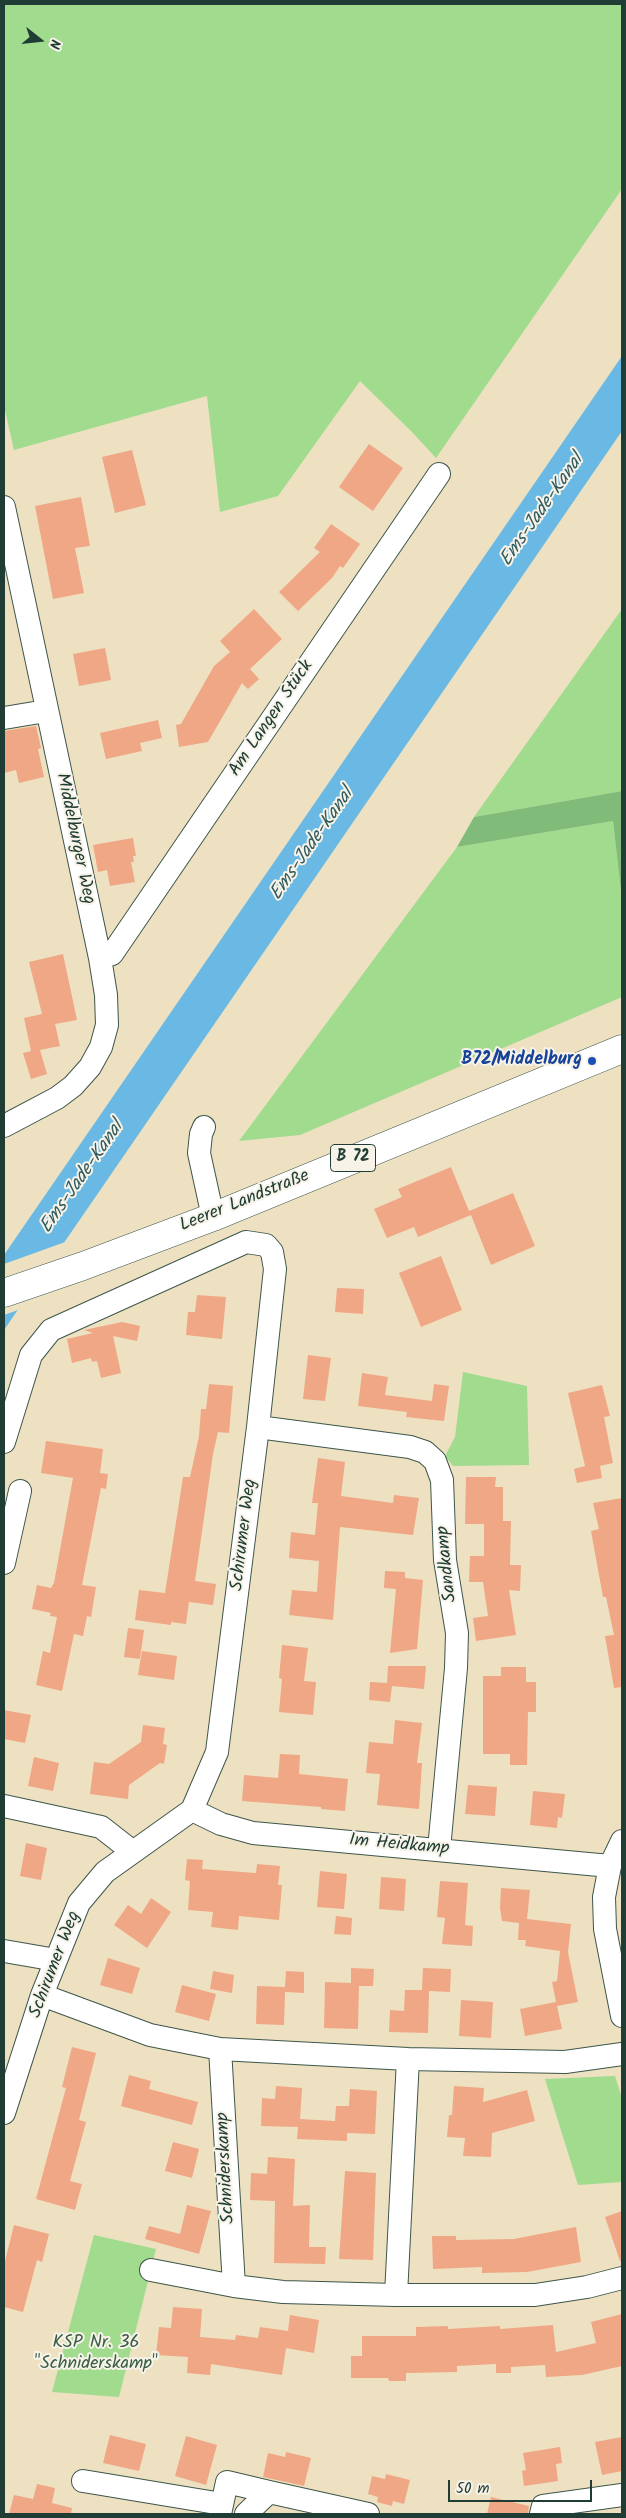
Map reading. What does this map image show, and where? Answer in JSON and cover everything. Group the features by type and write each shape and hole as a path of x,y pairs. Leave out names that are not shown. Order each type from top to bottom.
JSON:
{"main road":[{"name":"Leerer Landstraße","path":"4,1293 83,1266 213,1217 622,1049"}],"street":[{"name":"Am Langen Stück","path":"100,958 112,954 439,474"},
{"name":"Middelburger Weg","path":"4,506 100,958 106,995 107,1025 101,1047 90,1067 73,1086 57,1098 4,1126"},
{"path":"4,718 46,710"},
{"path":"204,1127 201,1134 199,1153 213,1217"},
{"name":"Schirumer Weg","path":"4,1442 31,1354 51,1330 246,1242 266,1245 275,1260 258,1427 217,1752 192,1810 105,1872 79,1903 42,1995 4,2113"},
{"name":"Sandkamp","path":"258,1427 410,1447 425,1452 435,1461 442,1480 444,1560 457,1633 456,1668 439,1849"},
{"path":"4,1563 20,1492"},
{"path":"4,1806 102,1827 132,1852"},
{"name":"Im Heidkamp","path":"192,1810 221,1824 253,1834 439,1849 610,1866"},
{"path":"622,1841 610,1866 604,1897 605,1930 622,2016"},
{"path":"4,1951 56,1960"},
{"path":"42,1995 150,2035 220,2049 408,2059 565,2062 622,2054"},
{"name":"Schniderskamp","path":"220,2049 234,2286"},
{"path":"396,2295 408,2059"},
{"path":"151,2270 234,2286 283,2292 396,2295 535,2295 587,2287 622,2278"},
{"path":"83,2481 221,2509 227,2482 368,2514"},
{"path":"246,2514 269,2492"},
{"path":"541,2514 543,2506 622,2495"}],"green space":[{"path":"4,4 622,4 622,189 436,458 360,381 278,496 220,512 207,396 14,450 4,406"},
{"path":"622,609 622,791 474,817"},
{"path":"622,791 622,901 613,821 457,847 474,817"},
{"path":"613,821 622,901 622,997 300,1135 239,1141 457,847"},
{"path":"463,1372 527,1386 529,1465 453,1466 445,1456 455,1437"},
{"path":"615,2076 622,2098 622,2182 578,2185 545,2079"},
{"name":"KSP Nr. 36 \"Schniderskamp\"","path":"94,2235 156,2249 119,2397 52,2392"}],"water":[{"name":"Ems-Jade-Kanal","path":"622,356 622,431 4,1330 4,1255"}],"pier":[{"path":"68,1241 21,1309 4,1315 4,1264"}],"building":[{"path":"369,444 403,468 373,511 339,487"},
{"path":"132,450 146,505 115,513 102,457"},
{"path":"81,497 90,546 75,548 84,593 53,599 35,506"},
{"path":"331,524 360,544 343,568 340,566 332,578 298,611 279,592 320,552 314,548"},
{"path":"254,609 282,639 250,669 259,679 248,689 242,683 208,742 179,747 176,725 181,724 214,666 230,652 220,641"},
{"path":"105,648 111,680 79,686 73,654"},
{"path":"158,720 162,738 140,743 142,751 106,759 100,733"},
{"path":"36,726 41,748 38,749 44,777 19,783 16,770 4,773 4,731"},
{"path":"133,838 136,856 133,856 134,862 131,862 135,882 110,886 107,870 98,872 93,845"},
{"path":"63,954 77,1020 55,1024 60,1046 40,1050 47,1074 31,1079 23,1053 31,1051 24,1018 42,1014 29,962"},
{"path":"451,1167 469,1211 513,1193 535,1246 491,1265 471,1215 418,1237 414,1227 387,1238 374,1209 402,1197 398,1189"},
{"path":"441,1256 462,1310 421,1327 399,1273"},
{"path":"337,1288 364,1289 363,1314 335,1312"},
{"path":"197,1295 226,1297 222,1339 186,1335 188,1312 195,1312"},
{"path":"122,1322 140,1326 137,1341 113,1336 121,1373 101,1378 97,1361 92,1362 91,1358 72,1363 67,1339 93,1333 84,1330"},
{"path":"308,1355 331,1358 325,1401 303,1399"},
{"path":"362,1373 388,1377 385,1395 432,1401 434,1384 449,1386 444,1421 406,1417 407,1412 358,1406"},
{"path":"209,1384 233,1386 229,1433 218,1432 213,1454 195,1581 216,1584 213,1605 189,1602 186,1624 171,1622 171,1625 135,1620 139,1590 165,1593 183,1477 190,1477 199,1436 201,1409 206,1409"},
{"path":"602,1385 610,1416 604,1417 613,1463 600,1466 602,1478 577,1483 574,1469 585,1466 568,1393"},
{"path":"46,1441 103,1449 100,1473 108,1474 106,1489 101,1488 82,1585 96,1587 91,1617 87,1616 83,1636 74,1634 62,1691 36,1685 43,1651 50,1653 57,1617 50,1616 51,1613 32,1609 37,1585 51,1588 54,1583 73,1478 41,1473"},
{"path":"318,1458 345,1462 341,1496 393,1503 394,1495 419,1498 413,1535 340,1527 333,1620 289,1615 292,1590 317,1592 319,1561 289,1558 291,1532 315,1535 318,1503 312,1503"},
{"path":"466,1477 496,1477 495,1487 503,1487 503,1521 511,1521 510,1565 521,1565 520,1591 509,1590 516,1635 476,1641 473,1618 488,1616 483,1582 469,1582 470,1556 484,1556 484,1524 465,1524"},
{"path":"622,1498 622,1687 614,1688 605,1636 614,1635 606,1597 603,1597 591,1531 599,1529 593,1503"},
{"path":"385,1571 405,1572 405,1578 423,1580 417,1649 390,1653 396,1589 384,1588"},
{"path":"128,1628 144,1630 140,1659 124,1657"},
{"path":"282,1645 308,1648 304,1681 316,1682 313,1715 279,1712 282,1679 279,1678"},
{"path":"142,1651 177,1656 174,1680 138,1675"},
{"path":"388,1666 426,1666 424,1689 392,1686 390,1702 369,1700 370,1682 387,1683"},
{"path":"501,1667 526,1667 526,1682 536,1682 536,1712 528,1712 527,1765 510,1765 510,1754 483,1754 483,1676 501,1676"},
{"path":"4,1710 31,1715 25,1743 4,1739"},
{"path":"395,1720 422,1723 417,1763 422,1763 419,1809 377,1805 380,1774 366,1773 369,1742 393,1744"},
{"path":"143,1725 165,1728 163,1744 167,1745 164,1764 160,1763 129,1785 128,1799 90,1794 94,1762 109,1764 141,1742"},
{"path":"280,1754 300,1755 299,1774 348,1779 345,1811 321,1809 321,1807 242,1801 244,1775 278,1778"},
{"path":"34,1757 59,1763 53,1791 28,1786"},
{"path":"468,1785 497,1787 495,1816 465,1814"},
{"path":"533,1791 565,1794 562,1818 558,1817 557,1828 530,1825"},
{"path":"26,1843 47,1848 41,1880 20,1876"},
{"path":"187,1859 203,1860 202,1869 256,1873 257,1864 280,1866 278,1885 282,1885 279,1920 239,1916 238,1930 211,1927 213,1912 188,1910 190,1881 185,1880"},
{"path":"320,1871 347,1874 344,1909 317,1907"},
{"path":"381,1877 406,1879 404,1911 379,1909"},
{"path":"440,1881 468,1883 465,1925 473,1926 472,1946 442,1944 445,1918 437,1917"},
{"path":"501,1888 530,1890 527,1919 571,1924 568,1952 578,2002 557,2006 562,2029 525,2036 520,2009 556,2002 552,1982 557,1981 560,1951 525,1946 526,1940 518,1940 519,1923 502,1921 500,1908"},
{"path":"151,1898 171,1912 147,1948 114,1925 128,1905 141,1914"},
{"path":"336,1916 352,1918 351,1935 334,1934"},
{"path":"108,1958 140,1968 132,1994 100,1985"},
{"path":"351,1968 374,1969 373,1986 359,1986 358,2029 324,2028 325,1982 351,1983"},
{"path":"423,1968 451,1969 450,1992 429,1991 428,2033 389,2032 390,2010 404,2011 405,1990 422,1990"},
{"path":"213,1971 234,1975 232,1993 210,1989"},
{"path":"286,1971 304,1972 304,1993 285,1992 284,2025 256,2024 257,1986 285,1987"},
{"path":"182,1985 216,1994 209,2021 175,2012"},
{"path":"461,2000 493,2002 491,2038 459,2036"},
{"path":"72,2047 96,2053 79,2120 86,2122 70,2181 82,2184 75,2210 36,2199 66,2088 62,2087"},
{"path":"129,2075 151,2081 149,2089 198,2102 192,2125 121,2106"},
{"path":"276,2086 302,2088 300,2119 335,2121 336,2106 349,2106 350,2089 377,2091 375,2134 347,2133 347,2141 297,2139 298,2127 261,2126 262,2098 275,2099"},
{"path":"454,2086 484,2088 483,2102 527,2090 535,2121 492,2133 491,2157 463,2156 465,2138 447,2137 449,2115 452,2115"},
{"path":"173,2142 199,2149 192,2178 165,2171"},
{"path":"268,2157 295,2159 293,2206 310,2205 309,2247 326,2247 325,2264 274,2263 275,2201 250,2200 251,2173 267,2174"},
{"path":"345,2171 376,2173 373,2260 339,2259"},
{"path":"187,2205 211,2211 199,2254 145,2239 149,2226 180,2234"},
{"path":"622,2211 622,2261 620,2261 605,2217"},
{"path":"14,2225 49,2234 42,2262 37,2260 23,2312 4,2307 4,2265"},
{"path":"576,2227 581,2262 527,2272 482,2273 482,2267 433,2269 432,2236 456,2236 456,2240 514,2239"},
{"path":"173,2307 202,2309 200,2337 235,2340 236,2335 258,2338 260,2327 288,2331 290,2315 319,2320 314,2353 286,2348 282,2375 211,2364 210,2375 187,2373 188,2357 156,2355 159,2327 171,2328"},
{"path":"622,2314 622,2366 582,2375 546,2377 545,2365 511,2367 511,2373 496,2373 496,2364 457,2366 457,2372 406,2373 406,2381 389,2381 388,2378 351,2378 351,2356 362,2356 362,2336 416,2336 416,2327 448,2326 448,2329 500,2326 500,2329 553,2325 556,2352 596,2343 591,2322"},
{"path":"110,2435 146,2444 139,2471 103,2463"},
{"path":"186,2436 217,2445 206,2485 175,2476"},
{"path":"622,2437 622,2471 602,2475 595,2442"},
{"path":"560,2447 562,2463 556,2464 558,2481 524,2486 522,2471 526,2470 523,2453"},
{"path":"286,2452 311,2458 304,2486 263,2477 268,2453 285,2457"},
{"path":"386,2474 410,2480 404,2504 393,2501 392,2506 377,2502 378,2497 368,2494 372,2476 385,2479"},
{"path":"37,2484 55,2488 52,2503 72,2508 71,2514 9,2514 14,2495 33,2499"},
{"path":"491,2497 529,2506 528,2514 487,2514"}],"place":[{"name":"B72/Middelburg","path":"592,1061"}]}
